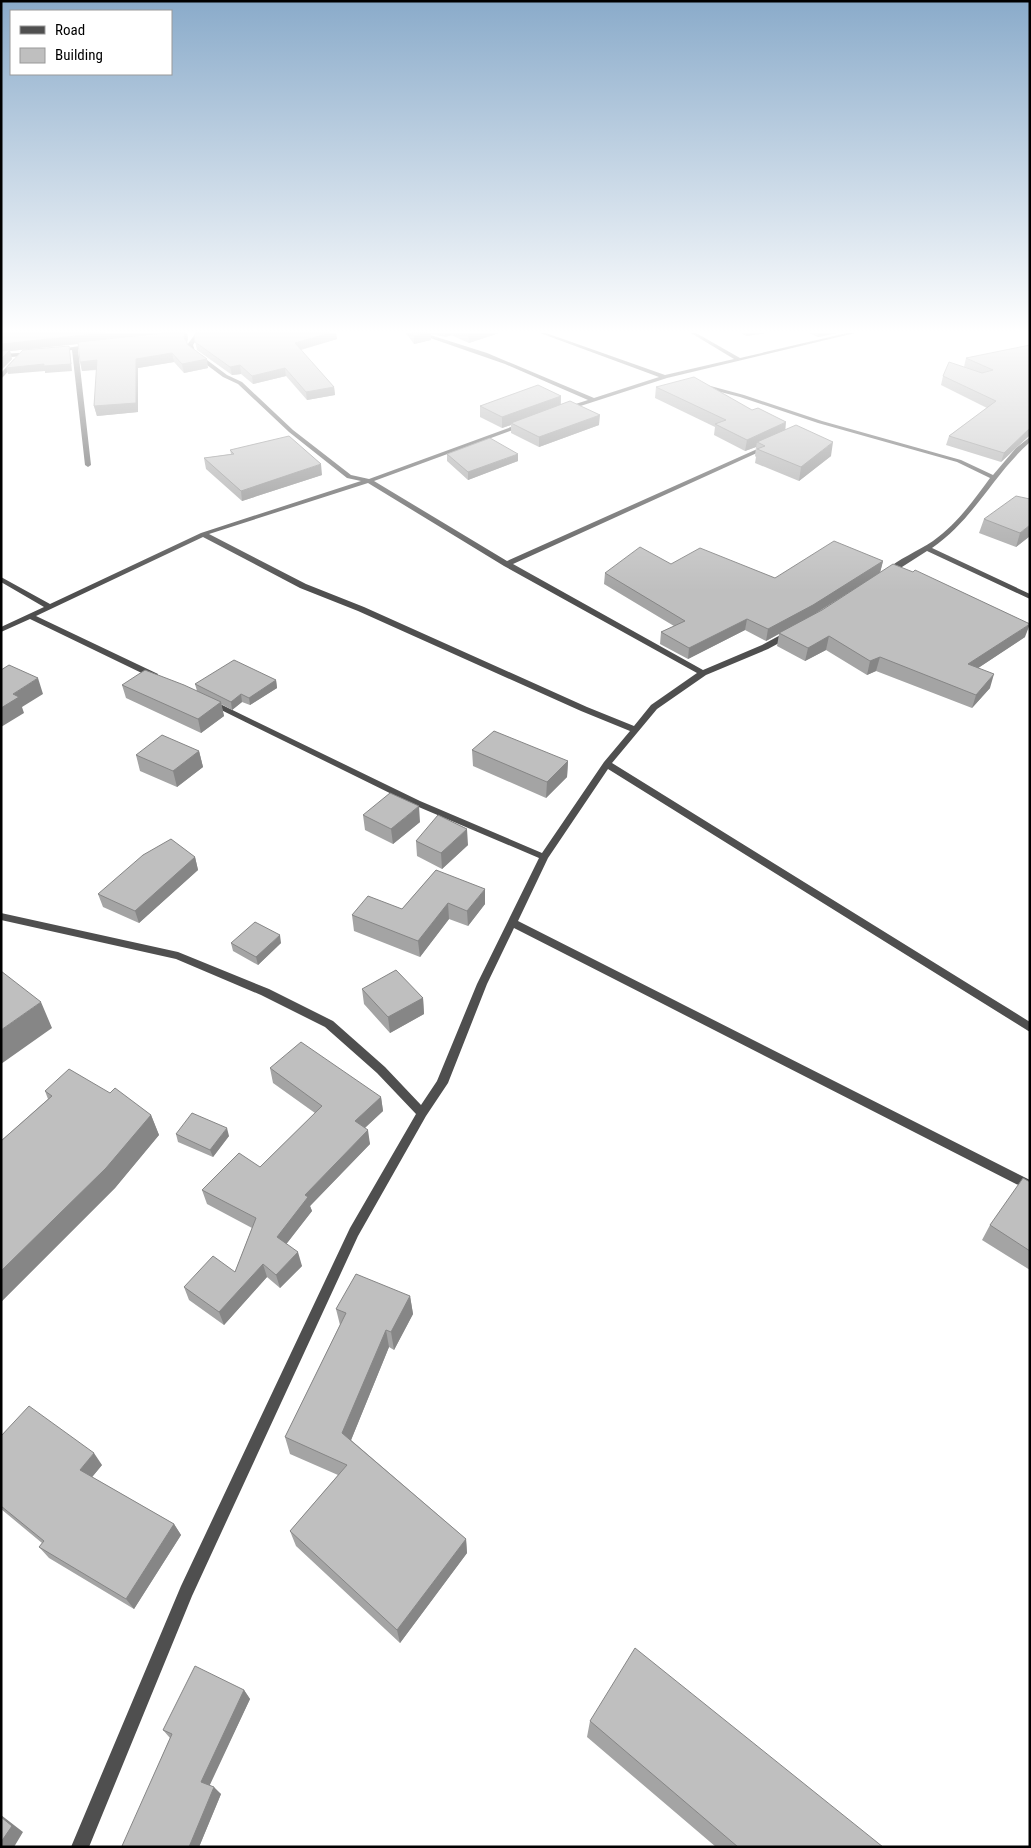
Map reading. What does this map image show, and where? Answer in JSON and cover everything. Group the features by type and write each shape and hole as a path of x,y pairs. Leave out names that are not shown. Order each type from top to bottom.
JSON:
{"street":[{"path":"83,419 88,465"},
{"path":"279,419 349,477 369,481 507,564 703,673"},
{"path":"812,419 958,461 993,477"},
{"path":"811,426 820,422"},
{"path":"1,630 203,534 369,481 527,423"},
{"path":"878,579 952,529 978,499 993,477 1030,439"},
{"path":"507,564 776,443"},
{"path":"203,534 303,586 361,609 635,730"},
{"path":"926,548 1030,597"},
{"path":"1,579 49,606"},
{"path":"30,616 165,682"},
{"path":"80,1847 186,1591 354,1232 422,1112 442,1083 482,984 544,856 607,764 654,707 703,673 765,647 799,629"},
{"path":"199,698 481,833 544,856"},
{"path":"607,764 1030,1028"},
{"path":"1,916 178,956 265,992 329,1024 381,1070 422,1112"},
{"path":"512,923 1030,1186"}],"building":[{"path":"521,419 588,419 539,437 511,423"},
{"path":"724,419 780,419 786,422 747,440 715,424 726,420"},
{"path":"972,419 1030,419 1030,428 1004,453 949,436"},
{"path":"796,425 833,442 801,467 757,449 765,446 757,442"},
{"path":"289,436 321,464 241,491 204,458 234,454 230,450"},
{"path":"490,438 518,454 468,472 447,454"},
{"path":"1016,496 1030,499 1030,525 1020,533 984,519"},
{"path":"834,541 883,561 813,605 768,629 747,619 689,648 661,632 685,621 605,573 640,547 671,564 700,548 775,578"},
{"path":"893,564 913,572 915,570 1030,624 968,664 994,674 976,695 880,657 870,661 829,636 808,648 779,633 822,610"},
{"path":"234,660 276,680 249,698 241,694 231,702 195,684"},
{"path":"9,665 38,678 13,694 19,697 1,708 1,670"},
{"path":"145,670 221,702 198,719 122,685"},
{"path":"494,731 568,761 547,782 472,750"},
{"path":"162,735 199,751 173,771 136,755"},
{"path":"390,793 419,806 391,829 363,815"},
{"path":"438,815 467,829 441,853 416,841"},
{"path":"171,839 195,857 135,911 98,894 143,855"},
{"path":"436,870 485,889 467,911 448,903 418,941 352,915 368,896 402,909"},
{"path":"255,922 280,935 256,957 231,943"},
{"path":"396,970 423,998 388,1017 362,989"},
{"path":"1,971 41,1002 1,1030"},
{"path":"301,1042 381,1097 355,1121 368,1130 305,1195 308,1197 277,1237 298,1252 276,1275 263,1264 219,1312 184,1287 213,1256 235,1272 256,1218 202,1190 239,1153 260,1167 322,1106 270,1068"},
{"path":"69,1069 110,1093 115,1088 151,1115 106,1168 1,1271 1,1141 52,1096 45,1091"},
{"path":"192,1113 227,1128 210,1150 176,1134"},
{"path":"1023,1178 1030,1182 1030,1251 990,1225"},
{"path":"356,1274 410,1296 391,1332 386,1330 342,1433 466,1539 397,1630 290,1531 347,1465 285,1437 346,1313 336,1309"},
{"path":"29,1406 94,1453 80,1470 174,1524 126,1599 39,1547 44,1541 1,1506 1,1436"},
{"path":"635,1648 883,1847 738,1847 590,1721"},
{"path":"195,1666 244,1690 201,1782 214,1787 189,1847 124,1847 122,1846 172,1734 163,1730"},
{"path":"1,1817 12,1826 1,1842"}]}
